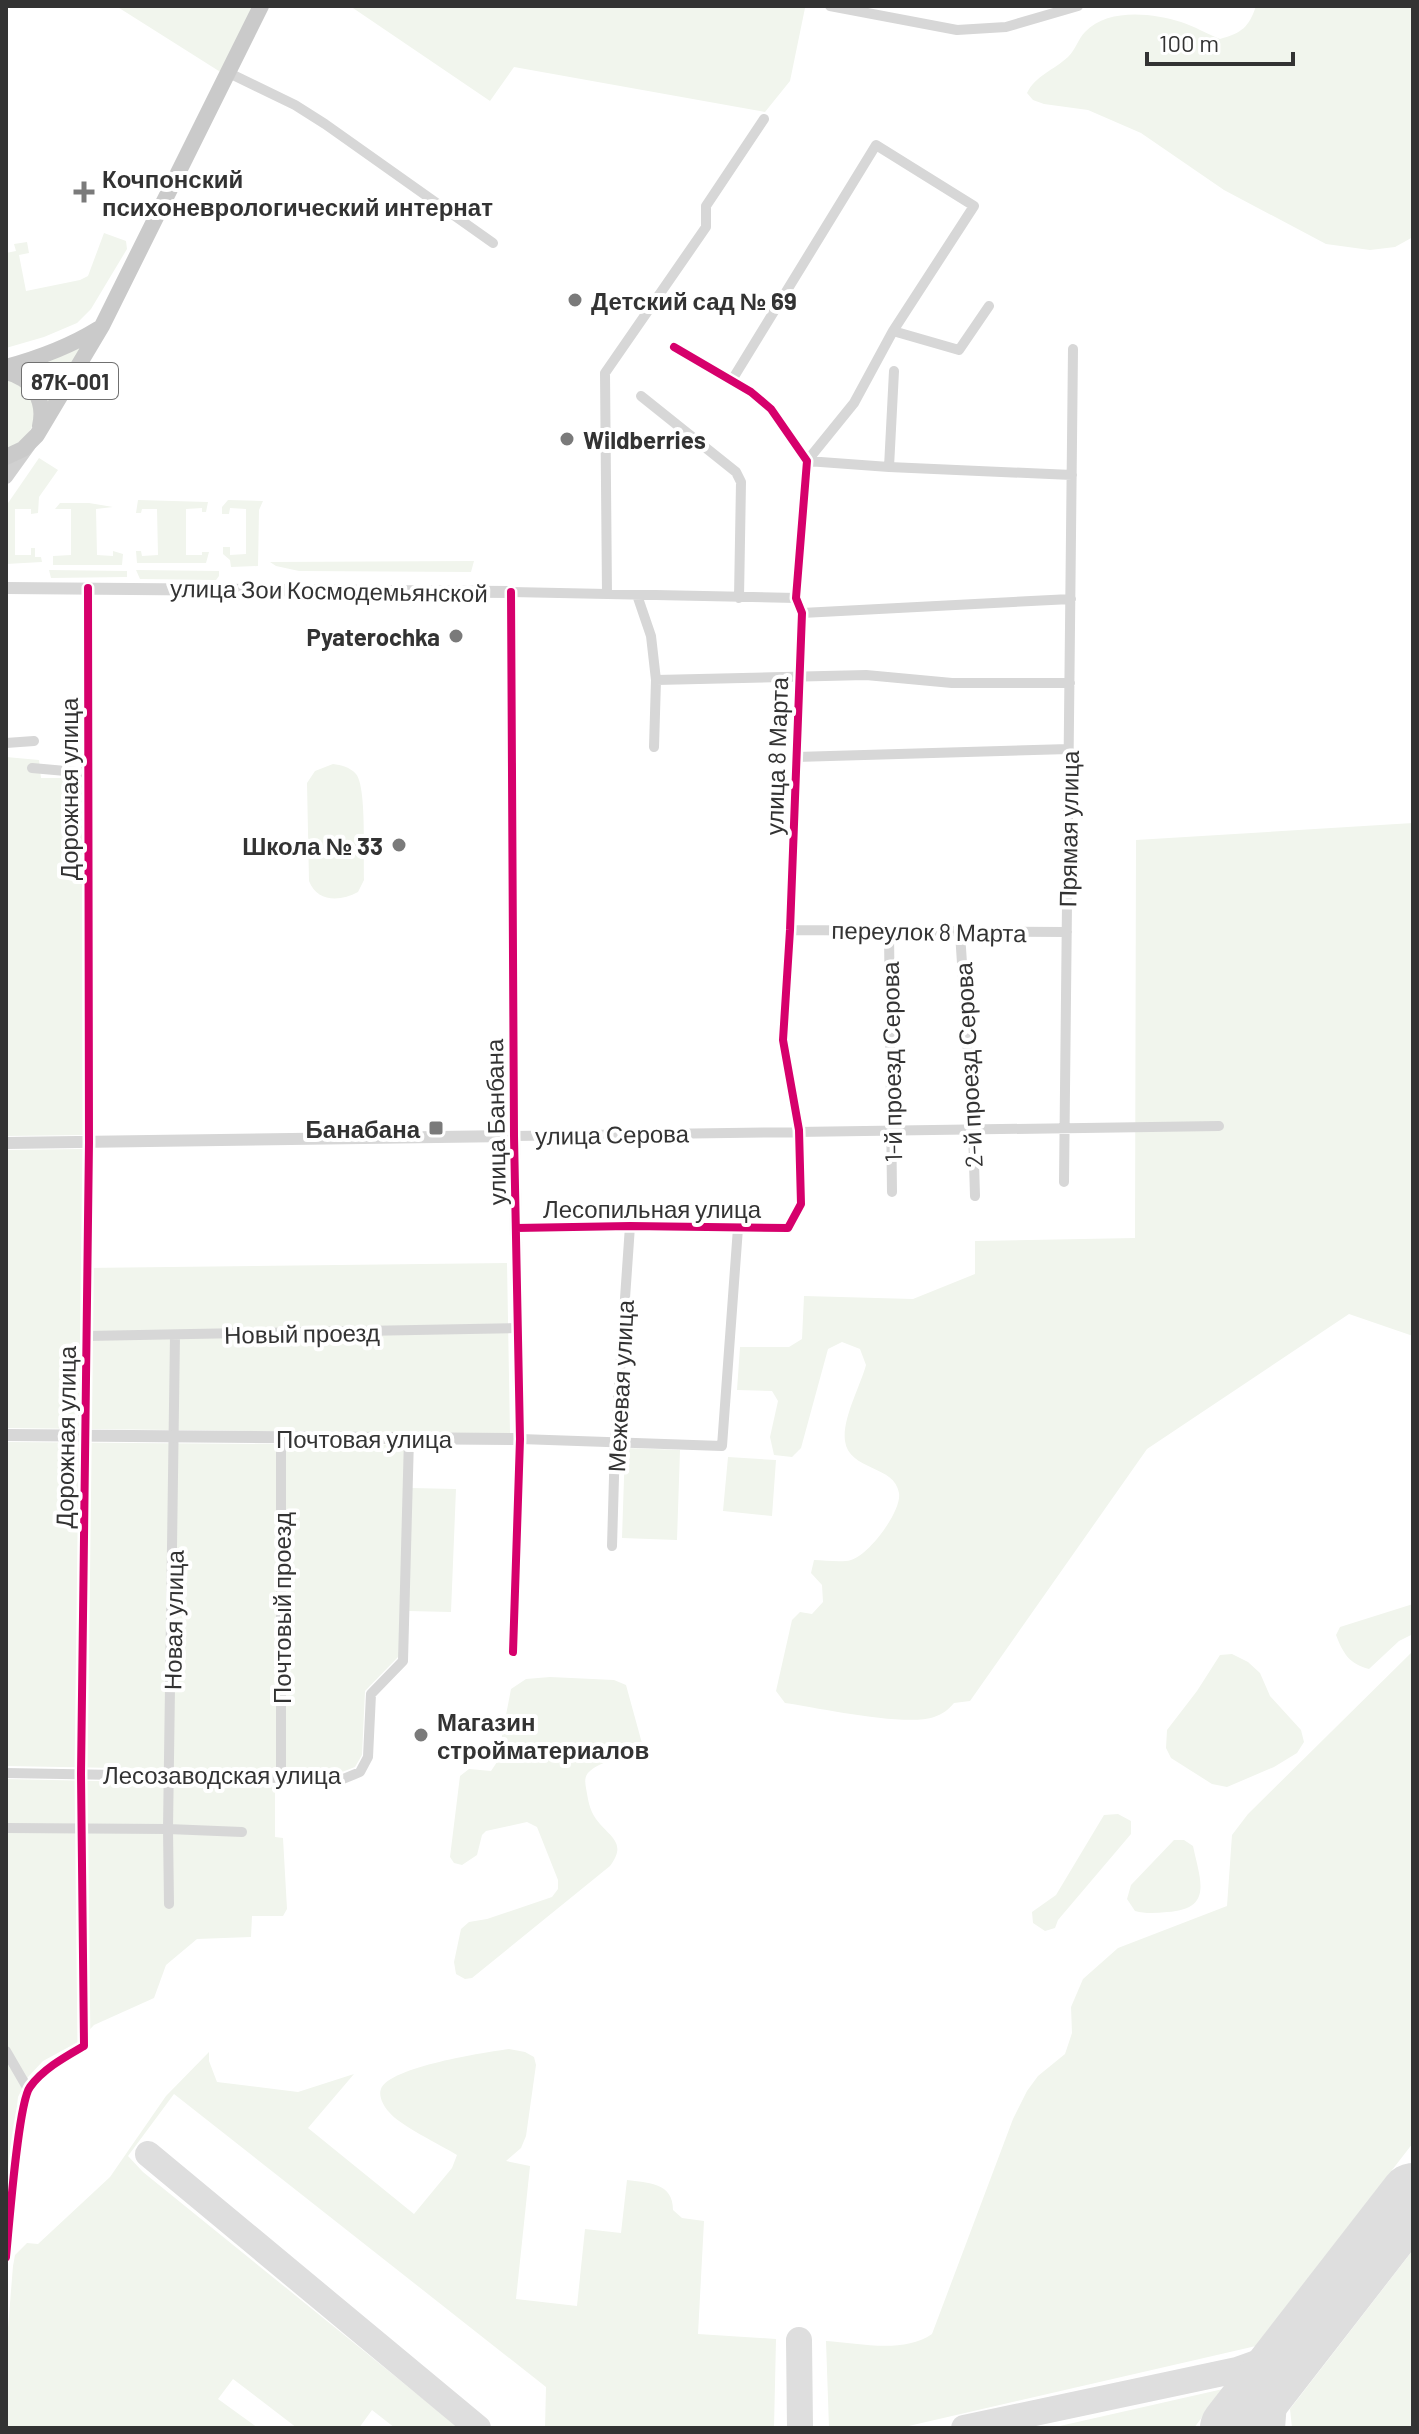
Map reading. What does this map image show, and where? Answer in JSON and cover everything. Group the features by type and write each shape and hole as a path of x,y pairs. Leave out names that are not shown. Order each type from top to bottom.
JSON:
{"main road":[{"name":"87К-001","path":"6,457 23,449 37,435 102,326 261,6"},
{"name":"87К-001","path":"6,369 76,343 102,326"},
{"name":"87К-001","path":"6,369 26,381 38,396 42,417 37,435"},
{"path":"6,477 37,435"}],"street":[{"path":"830,6 957,30 1006,27 1078,6"},
{"path":"229,73 295,105 325,124 493,243"},
{"path":"607,594 605,373 706,227 706,206 764,119"},
{"path":"732,380 876,145 974,206 893,331 854,403 807,461"},
{"path":"893,331 959,350 989,306"},
{"path":"674,347 732,380 771,409 807,461"},
{"name":"Прямая улица","path":"1064,1182 1073,349"},
{"path":"889,467 894,371"},
{"path":"641,396 736,472 741,482 739,598"},
{"path":"807,461 1072,475"},
{"name":"улица 8 Марта","path":"788,1228 801,1204 799,1130 783,1040 802,613 796,598 807,461"},
{"name":"улица Зои Космодемьянской","path":"6,588 796,598"},
{"name":"Дорожная улица","path":"28,2089 42,2074 84,2046 81,1774 89,1142 88,588"},
{"name":"улица Банбана","path":"511,592 514,1136 520,1439 513,1652"},
{"path":"637,595 651,636 656,680 654,747"},
{"path":"802,613 1071,599"},
{"path":"656,680 866,675 952,683 1070,683"},
{"path":"6,743 34,741"},
{"path":"796,757 1069,749"},
{"path":"32,768 88,773"},
{"name":"переулок 8 Марта","path":"790,930 852,929 864,933 1067,932"},
{"name":"1-й проезд Серова","path":"889,933 892,1192"},
{"name":"2-й проезд Серова","path":"960,933 975,1196"},
{"name":"улица Серова","path":"6,1143 1219,1126"},
{"name":"Межевая улица","path":"612,1546 615,1443 630,1226"},
{"name":"Лесопильная улица","path":"516,1228 788,1228"},
{"name":"Почтовая улица","path":"6,1435 520,1439 722,1446 738,1228"},
{"name":"Новый проезд","path":"87,1336 518,1328"},
{"name":"Новая улица","path":"169,1904 175,1335"},
{"name":"Почтовый проезд","path":"281,1438 281,1779"},
{"name":"Лесозаводская улица","path":"6,1773 343,1779 360,1772 368,1757 371,1694 403,1661 409,1438"},
{"path":"6,1828 242,1832"},
{"path":"6,2051 28,2089 21,2119 6,2257"}],"shaded area":[{"path":"116,6 253,6 222,73"},
{"path":"350,6 805,8 790,81 765,112 514,67 490,101"},
{"path":"1256,6 1413,6 1413,237 1395,247 1370,250 1326,244 1224,190 1141,133 1088,110 1044,104 1033,100 1027,93 1040,78 1068,57 1085,32 1106,19 1131,15 1157,16 1186,24 1220,39 1244,28"},
{"path":"104,233 126,241 127,249 91,309 77,323 6,348 6,253 16,251 14,244 27,242 29,253 19,255 26,291 80,280 88,276"},
{"path":"83,346 48,405 23,371"},
{"path":"6,378 26,390 33,401 35,419 22,440 6,450"},
{"path":"39,458 58,470 39,497 38,513 31,514 31,509 15,509 15,555 31,555 31,548 35,548 35,557 41,557 42,562 6,564 6,506"},
{"path":"138,500 208,502 206,512 202,512 202,508 186,509 186,555 209,552 206,563 137,563 136,551 141,551 142,556 158,555 157,509 142,509 141,513 136,513"},
{"path":"228,500 263,501 259,510 258,566 231,567 230,560 223,554 223,547 230,547 230,555 246,554 246,509 230,508 229,514 222,514 222,507"},
{"path":"60,503 113,507 96,509 97,555 113,556 113,551 123,554 122,565 53,565 53,556 71,555 71,509 55,509"},
{"path":"474,561 471,572 299,571 270,562"},
{"path":"49,570 127,571 127,577 51,578"},
{"path":"136,570 219,571 219,576 216,580 140,579"},
{"path":"6,757 39,760 41,778 84,778 85,1135 6,1136"},
{"path":"333,764 356,774 362,793 364,824 364,880 358,892 337,898 318,893 309,881 307,783 315,771"},
{"path":"1413,823 1413,1336 1349,1314 1147,1449 970,1701 954,1703 934,1717 904,1720 785,1703 776,1691 792,1620 800,1612 812,1614 823,1602 822,1585 811,1573 814,1560 851,1560 867,1550 890,1521 899,1501 899,1493 889,1477 855,1458 848,1451 845,1441 849,1413 866,1365 860,1349 842,1342 828,1349 801,1448 792,1457 774,1455 770,1437 778,1401 772,1391 737,1390 740,1347 789,1347 802,1339 804,1296 913,1299 975,1274 975,1241 1135,1238 1136,840"},
{"path":"84,1149 84,1268 507,1263 510,1434 6,1428 6,1150"},
{"path":"6,1442 406,1445 399,1656 365,1691 362,1755 355,1767 342,1772 6,1766"},
{"path":"625,1448 680,1450 677,1540 622,1538"},
{"path":"728,1457 776,1460 772,1516 723,1511"},
{"path":"412,1488 456,1489 451,1612 408,1611"},
{"path":"1413,1604 1413,1634 1399,1641 1369,1669 1348,1657 1336,1635 1340,1627"},
{"path":"1413,1651 1413,2143 1256,2346 900,2428 829,2428 826,2341 894,2346 932,2334 1013,2119 1038,2076 1065,2054 1072,2033 1071,2007 1083,1979 1118,1948 1227,1906 1232,1835 1248,1814"},
{"path":"1232,1654 1260,1673 1270,1696 1301,1730 1304,1742 1297,1753 1274,1767 1227,1787 1212,1784 1171,1758 1166,1748 1167,1730 1220,1655"},
{"path":"526,1679 614,1680 626,1685 643,1747 595,1768 588,1773 585,1781 592,1811 615,1840 617,1851 610,1866 472,1978 465,1979 456,1974 454,1962 461,1929 469,1922 552,1897 558,1889 558,1880 537,1827 527,1822 486,1831 477,1855 462,1865 454,1863 450,1857 460,1776 469,1769 491,1771 497,1762 511,1689"},
{"path":"6,1779 275,1785 275,1837 283,1838 287,1909 283,1916 252,1916 251,1937 197,1939 166,1965 154,1998 94,2025 78,2042 43,2061 28,2077 18,2097 6,2204"},
{"path":"1118,1814 1131,1821 1131,1834 1058,1920 1055,1928 1045,1931 1033,1923 1032,1912 1056,1895 1104,1815"},
{"path":"1174,1840 1184,1840 1193,1846 1200,1881 1198,1899 1182,1910 1155,1913 1135,1911 1127,1899 1131,1885"},
{"path":"509,2049 534,2057 536,2065 526,2136 521,2148 506,2161 530,2166 516,2299 577,2306 585,2229 621,2233 627,2180 664,2189 672,2201 673,2210 682,2218 704,2221 698,2334 776,2339 774,2428 545,2428 546,2387 174,2094 128,2156 143,2172 459,2428 395,2428 372,2410 359,2428 297,2428 233,2379 218,2399 258,2428 6,2428 6,2353 15,2255 27,2243 38,2244 110,2177 166,2096 209,2052 217,2082 298,2092 354,2074 308,2128 414,2214 452,2168 457,2155 394,2117 382,2101 381,2089 388,2081 419,2067"},
{"path":"1413,2250 1413,2428 1292,2428 1290,2409"},
{"path":"1223,2389 1194,2428 1051,2428"}],"taxiway":[{"path":"148,2154 478,2428"},
{"path":"799,2340 800,2428"},
{"path":"964,2428 1237,2370 1293,2350"},
{"path":"1272,2428 1274,2403 1293,2350"}],"runway":[{"path":"1233,2428 1413,2196"}],"cycle path":[{"path":"516,1228 788,1228 801,1204 799,1130 783,1040 802,613 796,598 807,461 771,409 751,392 674,347"},
{"path":"6,2257 18,2140 30,2087 55,2064 84,2046 81,1774 89,1142 88,588"},
{"path":"511,592 514,1136 520,1439 513,1652"}],"place":[{"name":"Кочпонский психоневрологический интернат","path":"84,192"},
{"name":"Детский сад № 69","path":"575,300"},
{"name":"Wildberries","path":"567,439"},
{"name":"Pyaterochka","path":"456,636"},
{"name":"Школа № 33","path":"399,845"},
{"name":"Банабана","path":"436,1128"},
{"name":"Магазин стройматериалов","path":"421,1735"}]}
